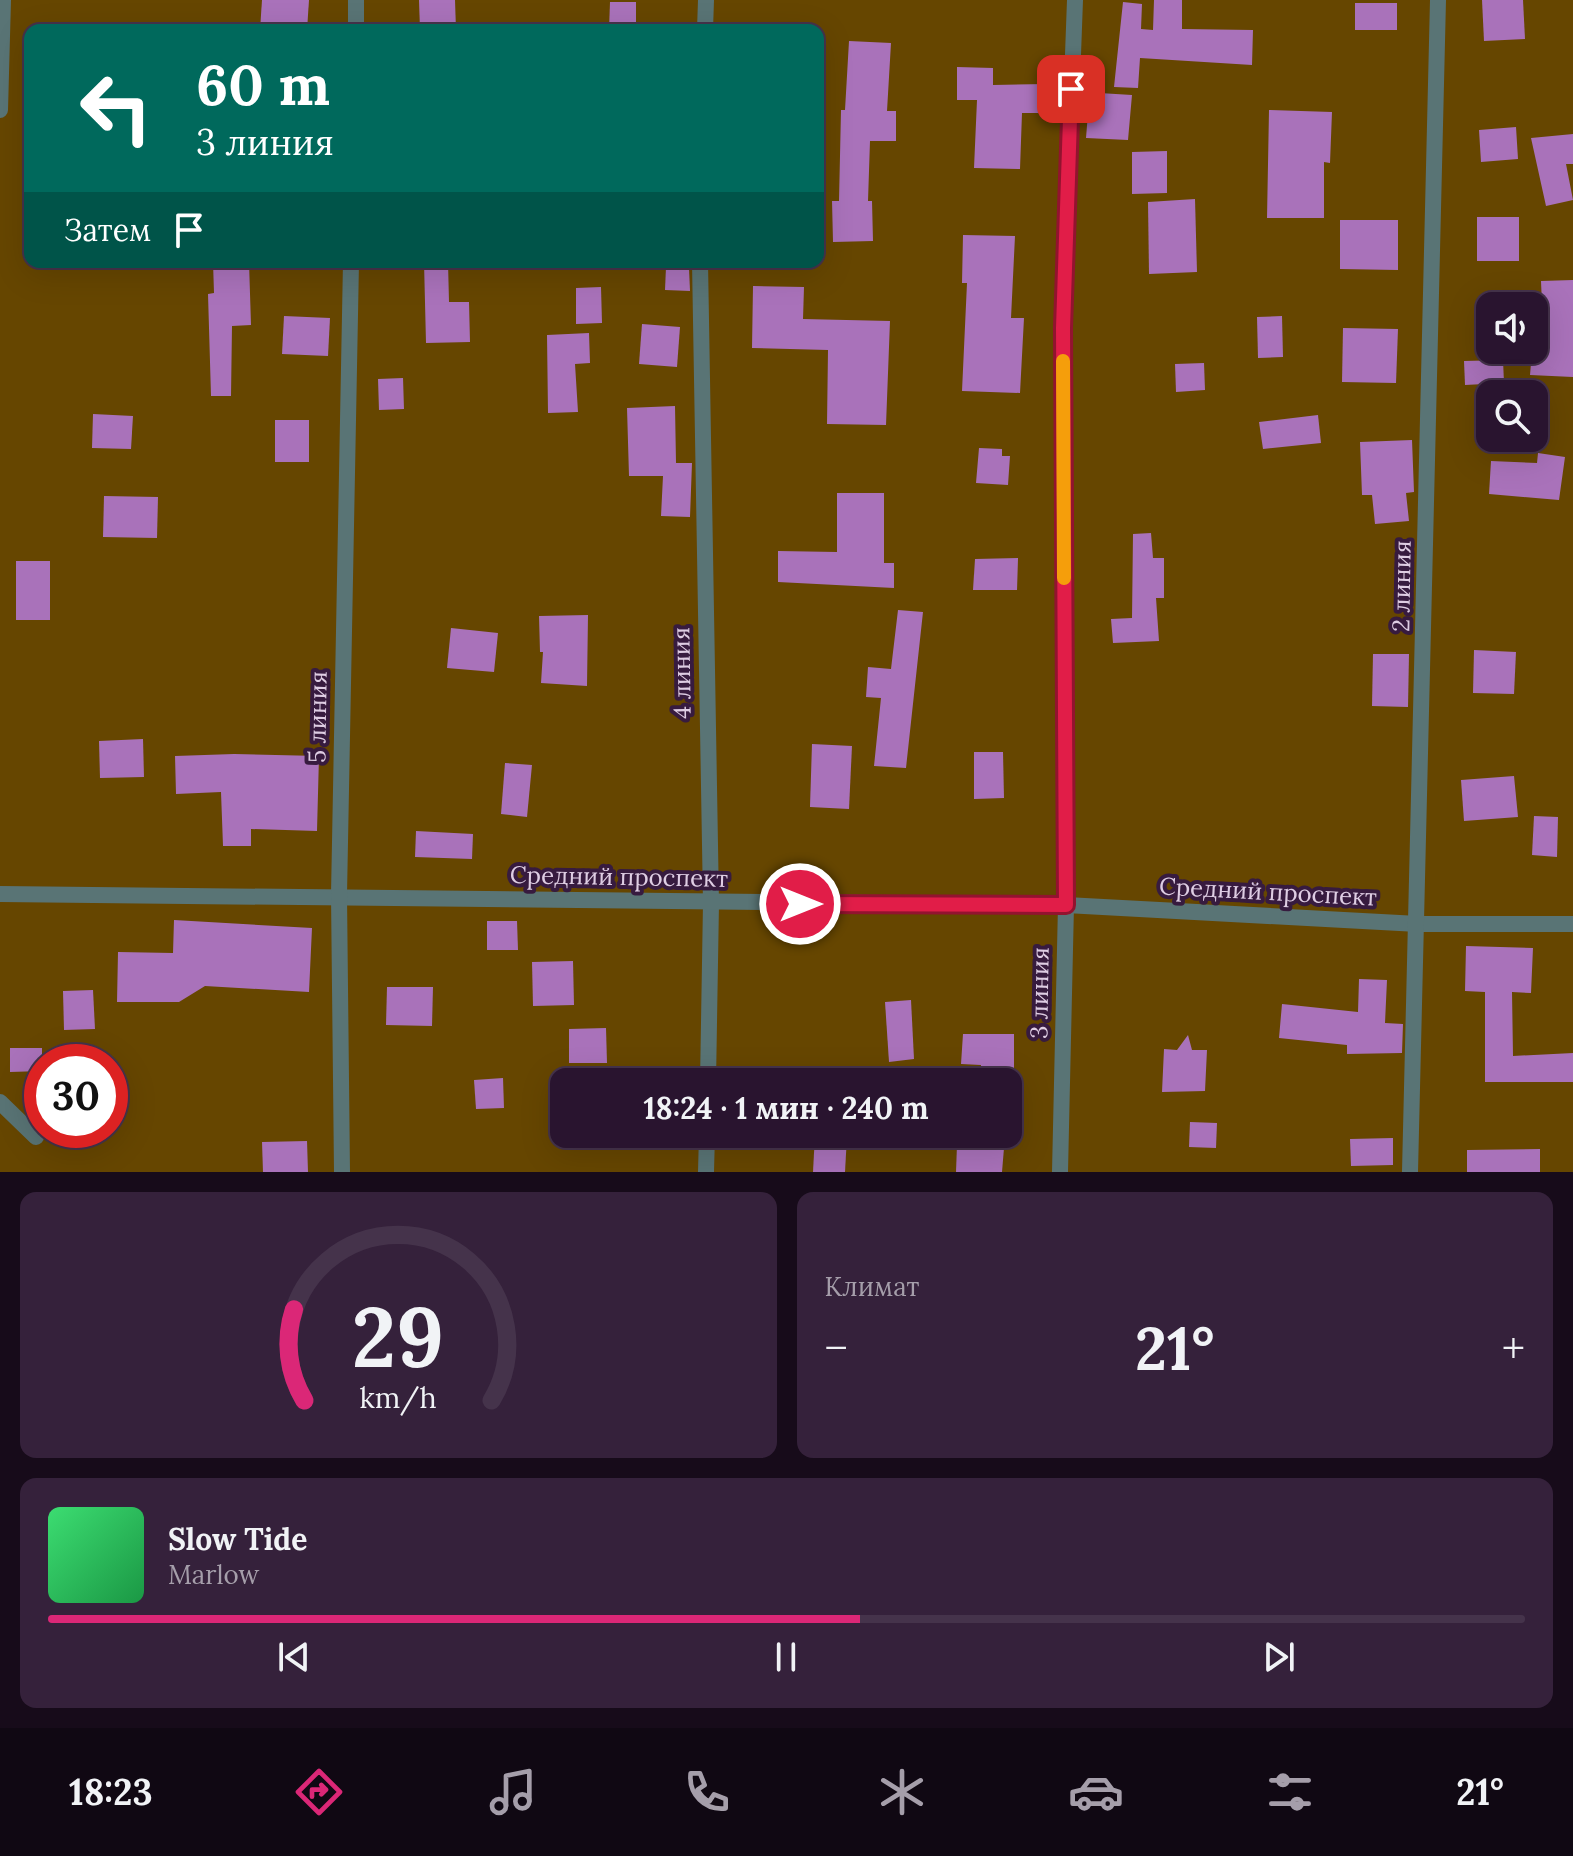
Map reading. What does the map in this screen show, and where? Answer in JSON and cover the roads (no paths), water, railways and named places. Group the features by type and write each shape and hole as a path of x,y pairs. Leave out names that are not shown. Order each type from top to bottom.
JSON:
{"street":[{"path":"0,110 3,0"},
{"path":"356,0 356,24"},
{"path":"705,24 706,0"},
{"name":"3 линия","path":"1060,1172 1066,905 1063,328 1075,0"},
{"name":"2 линия","path":"1410,1172 1438,0"},
{"name":"5 линия","path":"342,1172 339,895 351,268"},
{"name":"4 линия","path":"700,268 711,903 708,1068"},
{"name":"Средний проспект","path":"0,894 339,895 711,903 1066,905 1418,924 1573,924"},
{"path":"0,1102 24,1125"},
{"path":"706,1172 707,1148"}]}
